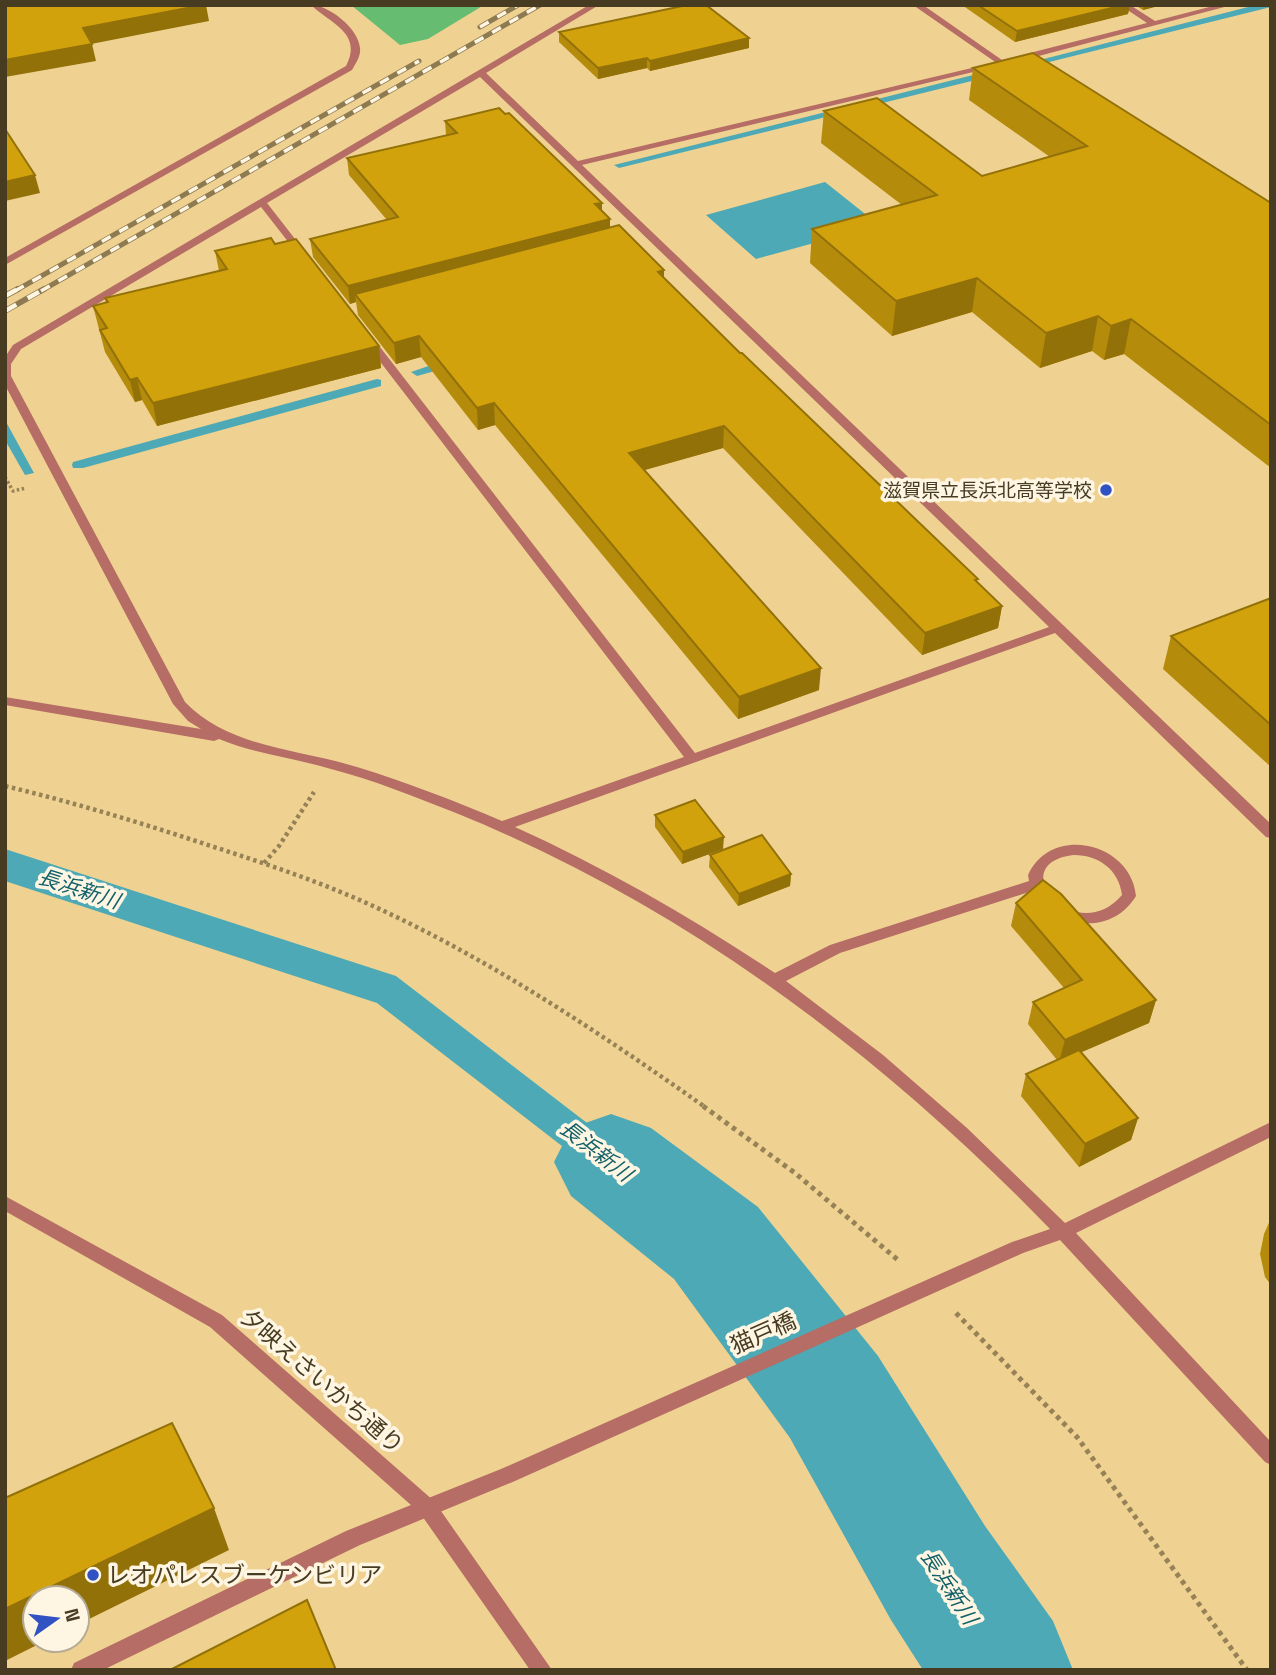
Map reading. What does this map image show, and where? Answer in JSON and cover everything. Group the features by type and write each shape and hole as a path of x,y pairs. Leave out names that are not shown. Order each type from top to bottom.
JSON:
{"street":[{"path":"5,262 349,68 358,57 358,45 351,34 315,5"},
{"path":"234,739 196,721 180,704 5,371 9,358 17,347 595,5"},
{"path":"917,5 1001,63"},
{"path":"1124,5 1154,24"},
{"path":"575,163 1001,63 1228,5"},
{"path":"480,72 1271,833"},
{"path":"261,201 312,267"},
{"path":"634,236 647,233"},
{"path":"363,333 692,758"},
{"path":"501,827 1057,628"},
{"path":"5,701 234,739 332,764 418,793 501,827 646,898 776,979 824,1014 919,1092 977,1144 1162,1335 1271,1456"},
{"path":"1082,850 1105,857 1122,870 1127,878 1129,896 1119,910 1110,915 1100,918 1076,917 1053,908 1045,901 1036,884 1035,876 1042,861 1060,851 1082,850"},
{"path":"776,979 835,949 1036,884"},
{"name":"猫戸橋","path":"81,1670 353,1538 508,1475 1018,1247 1062,1232 1271,1129"},
{"name":"夕映えさいかち通り","path":"5,1202 216,1321 428,1507 542,1670"}],"path":[{"path":"264,863 279,846 332,764"},
{"path":"5,786 134,820 264,863 410,923 547,1001 665,1078 766,1151 867,1231 908,1269"},
{"path":"949,1307 1077,1437 1247,1670"}],"green space":[{"path":"351,5 484,5 428,39 400,45"}],"water":[{"path":"825,182 879,225 756,259 706,215"},
{"path":"5,420 34,473 25,475 5,440"},
{"path":"5,849 396,976 734,1236 699,1252 377,1003 5,881"}],"building":[{"path":"5,5 203,5 83,28 92,44 5,60"},
{"path":"687,5 706,5 749,38 650,61 647,58 598,68 559,32"},
{"path":"978,5 1124,5 1017,31"},
{"path":"1033,53 1271,203 1271,425 1131,319 1111,326 1098,316 1046,333 977,278 896,301 812,229 937,195 824,111 877,98 982,176 1087,146 973,68"},
{"path":"499,108 505,114 509,113 602,203 595,204 610,219 348,286 310,239 398,217 347,158 457,133 445,121"},
{"path":"5,129 35,175 5,182"},
{"path":"619,225 664,270 658,272 978,579 975,580 1002,606 925,633 724,426 629,453 821,668 739,697 494,403 477,408 419,336 394,343 355,294"},
{"path":"271,238 275,244 296,239 379,346 153,403 137,378 130,380 100,330 107,328 93,306 108,302 105,298 227,269 215,251"},
{"path":"1271,598 1271,725 1171,636"},
{"path":"695,800 724,837 683,852 655,815"},
{"path":"762,835 791,874 739,894 710,855"},
{"path":"1043,880 1061,894 1156,1000 1065,1040 1033,1002 1082,980 1016,903"},
{"path":"1079,1050 1138,1118 1085,1144 1026,1074"},
{"path":"172,1423 214,1508 57,1584 21,1584 21,1601 5,1609 5,1498"},
{"path":"307,1600 336,1670 170,1670"}],"waterway":[{"path":"1025,65 1268,5"},
{"path":"619,165 993,73"},
{"path":"417,372 449,363"},
{"path":"78,465 377,383"},
{"name":"長浜新川","path":"611,1162 716,1243 834,1397 938,1573 1004,1670"}],"railway":[{"path":"480,27 518,5"},
{"path":"41,291 540,5"},
{"path":"15,291 419,61"},
{"path":"5,296 18,289"},
{"path":"5,311 44,289"}],"place":[{"name":"滋賀県立長浜北高等学校","path":"1106,490"},
{"name":"レオパレスブーケンビリア","path":"93,1575"}]}
